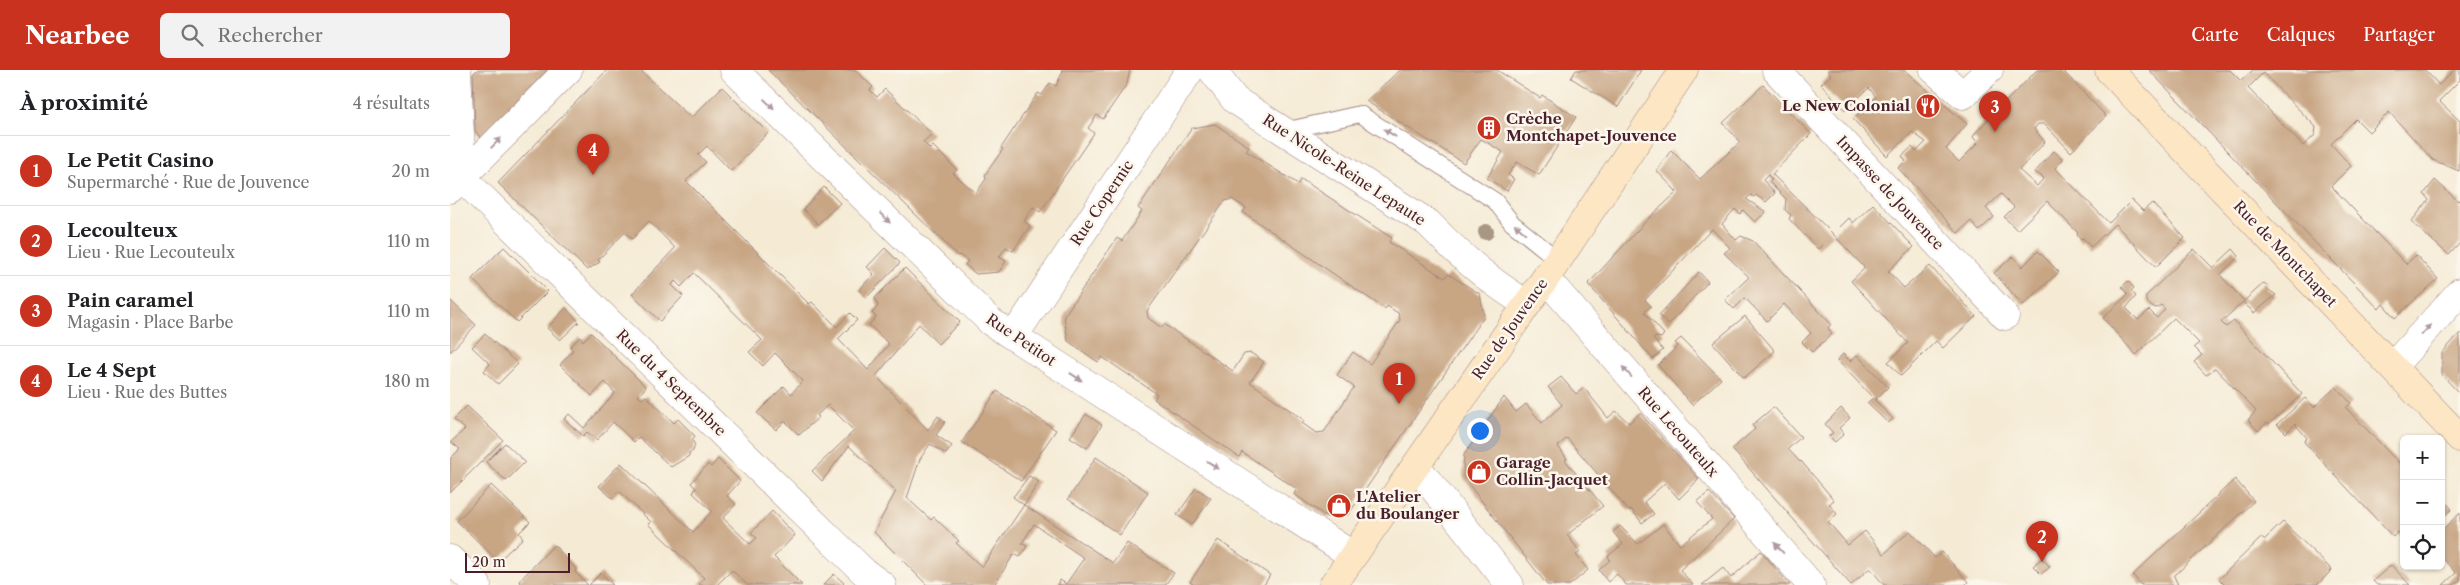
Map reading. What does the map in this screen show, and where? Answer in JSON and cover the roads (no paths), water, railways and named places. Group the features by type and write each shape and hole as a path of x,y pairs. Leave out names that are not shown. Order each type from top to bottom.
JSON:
{"street":[{"path":"456,183 457,70"},
{"path":"456,183 568,70"},
{"name":"Rue Petitot","path":"734,70 991,322 1352,556"},
{"name":"Rue Copernic","path":"1014,336 1190,70"},
{"name":"Rue Nicole-Reine Lepaute","path":"1212,70 1235,100 1428,223 1448,244 1511,295 1534,294"},
{"name":"Rue de Jouvence","path":"1332,585 1558,260 1684,70"},
{"name":"Impasse de Jouvence","path":"1776,70 2005,316"},
{"path":"1934,70 1963,95 1989,70"},
{"name":"Rue de Montchapet","path":"2109,70 2460,438"},
{"name":"Rue du 4 Septembre","path":"456,183 857,565 882,585"},
{"name":"Rue Lecouteulx","path":"1534,294 1556,290 1811,585"},
{"path":"2393,366 2460,292"},
{"path":"1416,466 1510,585"},
{"path":"450,559 477,585"}],"lane":[{"path":"1284,131 1360,114 1495,201 1512,223 1558,260"}],"place":[{"name":"Le New Colonial","path":"1928,106"},
{"name":"Crèche Montchapet-Jouvence","path":"1489,128"},
{"name":"Pain caramel","path":"1995,132"},
{"name":"Le 4 Sept","path":"593,175"},
{"name":"Le Petit Casino","path":"1399,404"},
{"name":"Garage Collin-Jacquet","path":"1479,472"},
{"name":"L'Atelier du Boulanger","path":"1339,506"},
{"name":"Lecoulteux","path":"2042,562"}]}
